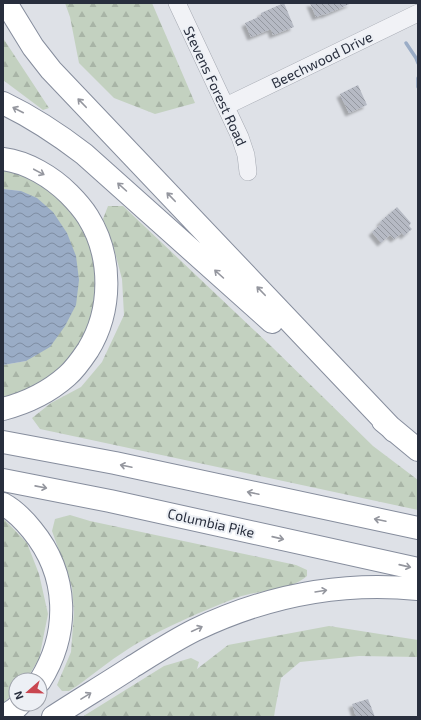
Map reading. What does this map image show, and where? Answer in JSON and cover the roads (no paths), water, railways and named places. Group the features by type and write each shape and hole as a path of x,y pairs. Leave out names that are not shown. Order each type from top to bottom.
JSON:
{"highway":[{"path":"6,3 33,47 51,70 394,431"},
{"path":"3,103 55,132 84,154 394,431 418,450"},
{"path":"3,159 28,166 46,176 63,188 77,202 88,218 98,237 104,257 107,278 106,299 102,321 94,340 82,359 68,376 51,389 34,398 3,409"},
{"path":"3,442 115,463 418,528"},
{"name":"Columbia Pike","path":"3,480 110,501 418,569"},
{"path":"3,504 26,522 39,539 50,558 59,583 61,607 60,628 57,646 45,672"},
{"path":"53,717 162,648 187,634 228,615 290,596 326,590 358,586 418,589"}],"street":[{"name":"Stevens Forest Road","path":"177,3 240,137 246,155 248,172"},
{"name":"Beechwood Drive","path":"226,106 418,13"}],"water":[{"path":"3,189 21,191 37,198 53,212 67,233 76,256 79,280 76,305 65,326 50,347 26,361 3,365"}],"waterway":[{"path":"406,43 418,63"},
{"path":"418,78 418,87"}]}
